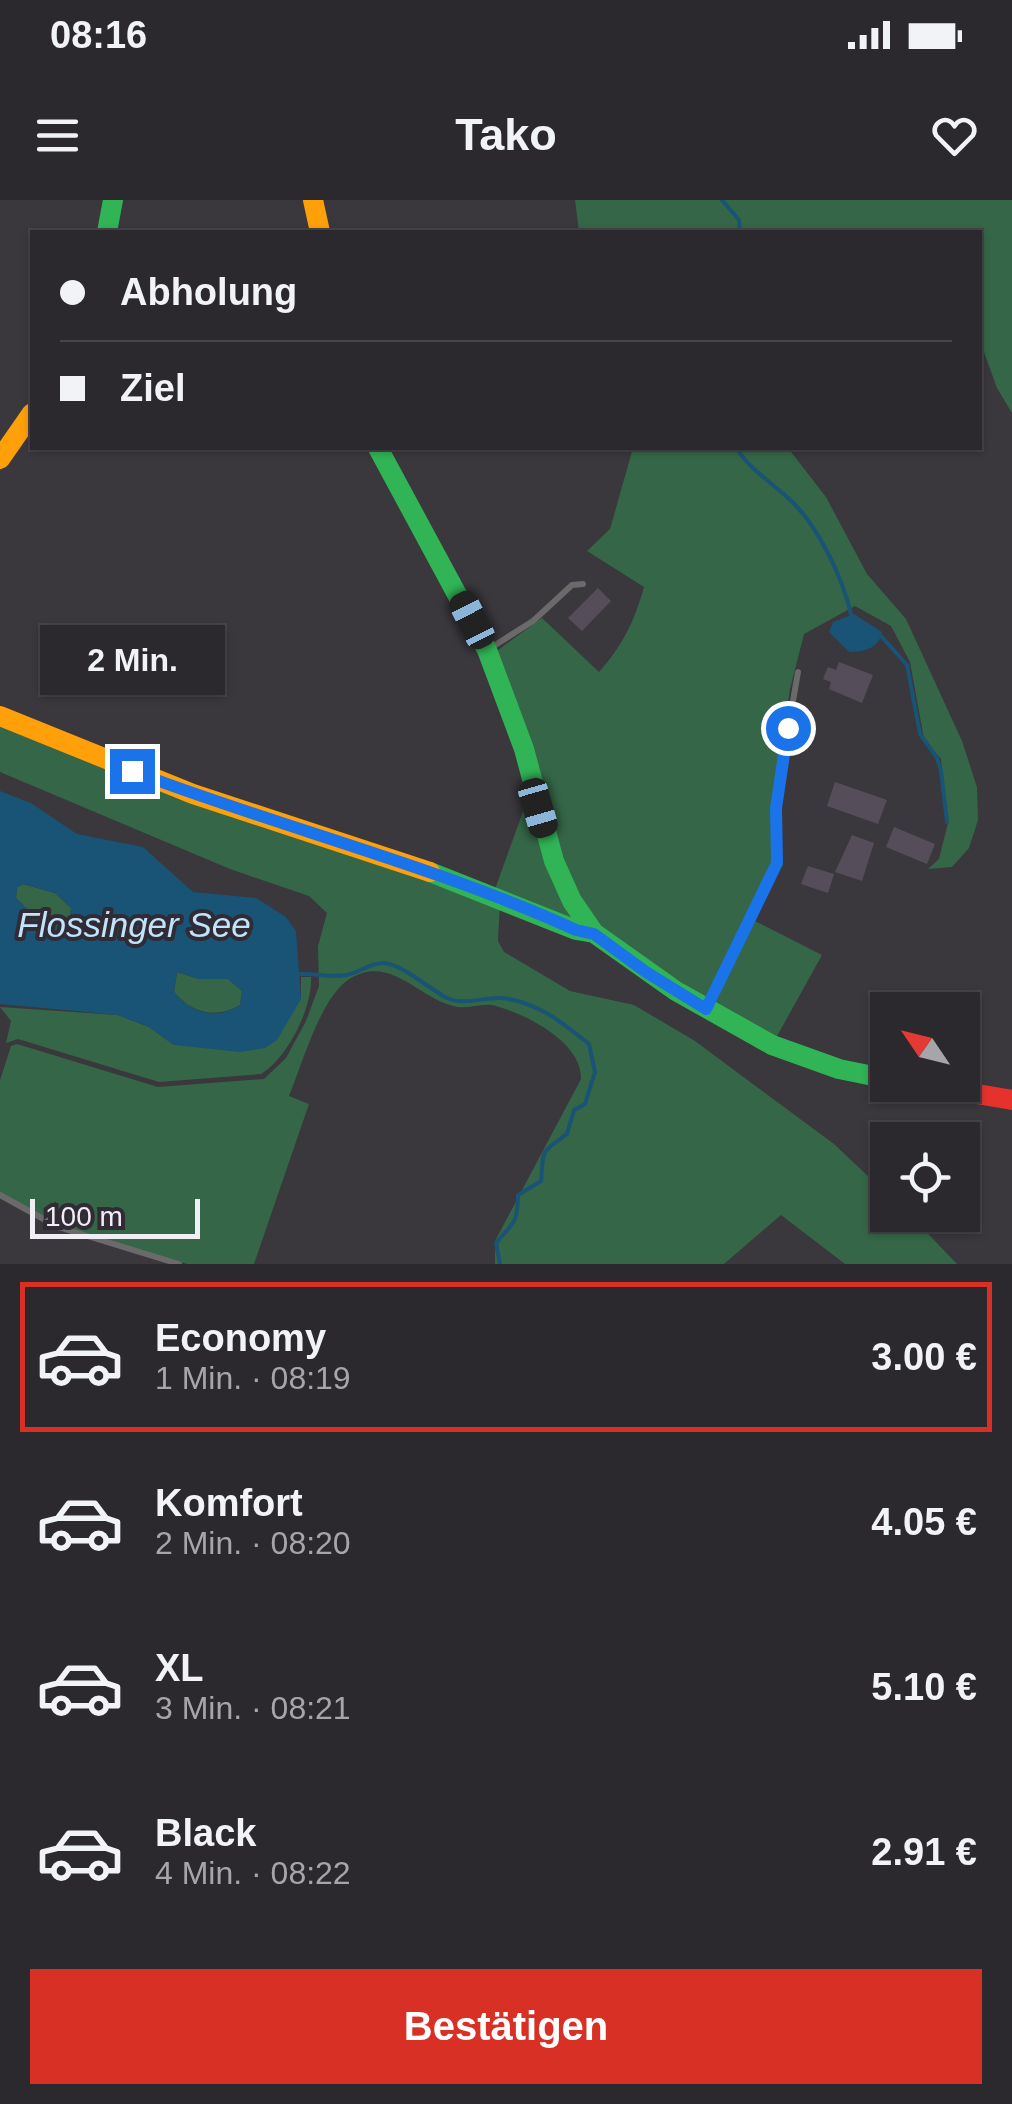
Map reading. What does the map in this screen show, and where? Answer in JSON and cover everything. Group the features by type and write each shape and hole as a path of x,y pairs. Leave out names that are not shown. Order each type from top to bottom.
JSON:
{"main road":[{"path":"107,230 113,200"},
{"path":"313,200 320,230"},
{"path":"0,459 30,416"},
{"path":"379,450 487,650 524,748 554,861 572,901 594,934 706,1009 806,1059 870,1075"},
{"path":"0,716 193,794 468,884 594,934"},
{"path":"980,1095 1012,1100"}],"lane":[{"path":"487,650 533,621 572,585 583,584"},
{"path":"706,1009 777,863 776,808 798,672"},
{"path":"0,1195 44,1222 179,1264"}],"green space":[{"path":"575,200 1012,200 1012,413 997,388 982,347 982,230 579,230"},
{"path":"632,450 790,450 826,497 867,574 906,619 962,741 977,787 978,820 969,848 952,867 928,869 939,859 948,823 941,759 924,739 910,662 891,626 855,606 804,634 790,689 774,799 775,866 707,1000 591,920 562,866 494,653 542,618 599,672 632,622 644,587 587,551 610,529"},
{"path":"0,722 500,901 498,941 504,952 570,991 634,1005 695,1041 834,1144 870,1178 870,1232 926,1232 957,1264 845,1264 781,1215 724,1264 495,1264 495,1241 581,1079 579,1066 562,1041 535,1022 492,1005 453,1006 377,971 363,973 338,989 313,1034 289,1096 309,1104 254,1264 187,1264 72,1230 30,1212 0,1192 0,1080 11,1046 17,1044 158,1087 264,1079 286,1058 306,1021 319,986 318,946 327,913 309,896 230,869 0,772"},
{"path":"529,795 580,923 495,889"},
{"path":"23,884 55,893 71,908 70,918 63,926 42,924 16,898 17,887"},
{"path":"755,921 822,955 776,1038 714,1003"},
{"path":"177,972 199,979 228,979 242,991 240,1005 214,1013 189,1005 174,992"},
{"path":"301,977 311,977 303,1017 289,1045 261,1074 159,1082 18,1039 6,1043 11,1021 0,1007 118,1015 149,1027 174,1045 301,999"}],"water":[{"path":"854,614 882,632 874,646 849,652 829,632 833,622"},
{"name":"Flossinger See","path":"0,791 31,803 77,834 143,847 193,892 256,898 286,917 296,931 301,999 277,1040 265,1048 240,1052 174,1045 149,1027 118,1015 0,1004","holes":["24,884 55,893 71,908 70,918 62,926 42,924 16,898 17,887","177,972 199,979 228,979 242,991 240,1005 223,1012 197,1010 174,992"]}],"building":[{"path":"598,588 611,601 582,631 568,618"},
{"path":"839,662 873,675 862,703 829,689 831,682 823,679 828,667 836,670"},
{"path":"835,782 887,800 878,824 827,806"},
{"path":"894,827 935,844 927,864 886,847"},
{"path":"852,835 874,843 862,881 835,872"},
{"path":"808,866 834,874 828,893 801,884"}],"waterway":[{"path":"722,200 739,220 740,230"},
{"path":"738,450 798,508 818,535 835,567 851,614"},
{"path":"881,636 907,665 920,734 941,771 947,822"},
{"path":"300,974 340,976 378,963 391,964 454,1000 501,998 526,1003 589,1044 595,1072 585,1104 574,1110 567,1134 545,1153 541,1181 518,1195 513,1222 496,1243 500,1264"}],"traffic: fast":[{"path":"107,230 113,200"},
{"path":"379,450 487,650 524,749 554,861 572,901 594,933 676,991 772,1045 839,1069 870,1075"},
{"path":"430,872 576,930 594,933"}],"traffic: slow":[{"path":"313,200 320,230"},
{"path":"0,459 30,416"},
{"path":"0,716 193,794 430,872"}],"traffic: jam":[{"path":"980,1095 1012,1100"}],"route":[{"path":"132,771 280,825 468,884 594,934 706,1009 775,871 776,808 788,728"}]}
